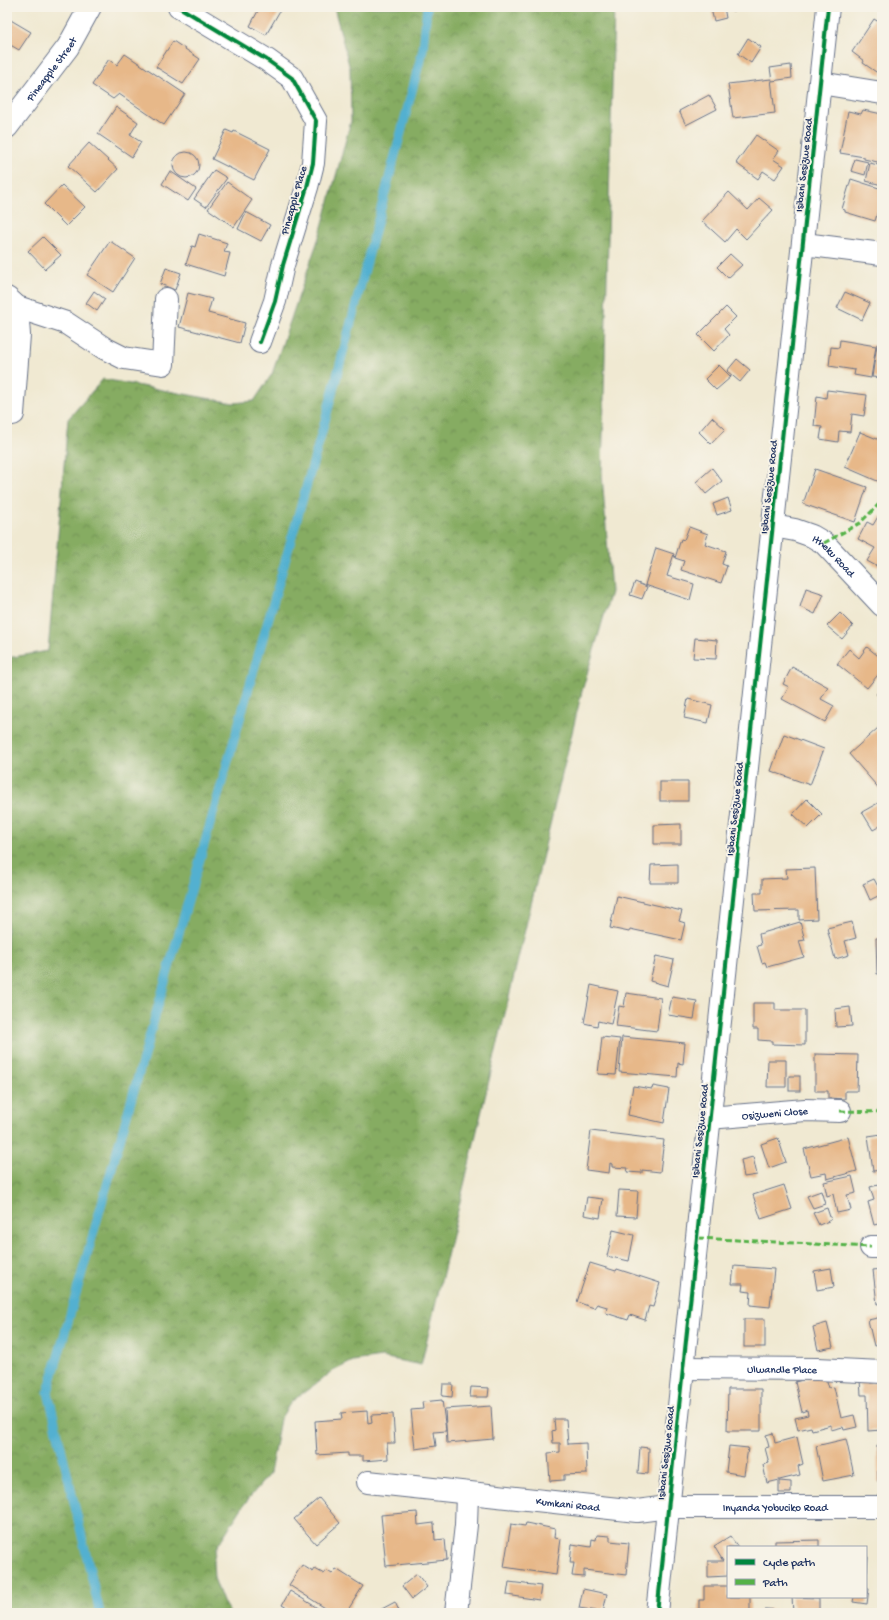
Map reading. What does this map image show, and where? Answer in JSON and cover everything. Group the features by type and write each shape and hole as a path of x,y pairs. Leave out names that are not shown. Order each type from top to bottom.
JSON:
{"street":[{"name":"Pineapple Street","path":"7,127 68,46 90,7"},
{"name":"Pineapple Place","path":"179,7 267,60 292,78 316,122 313,162 308,187 283,265 275,301 260,342"},
{"name":"Isibani Sesizwe Road","path":"657,1613 804,244 828,7"},
{"path":"820,83 882,93"},
{"path":"804,244 882,254"},
{"path":"12,302 66,323 104,348 124,358 163,364 166,299"},
{"path":"12,302 19,335 13,414"},
{"name":"Itheku Road","path":"773,526 795,530 812,536 824,543 882,605"},
{"name":"Osizweni Close","path":"710,1118 805,1110 840,1112"},
{"name":"Ulwandle Place","path":"683,1368 817,1369 882,1372"},
{"name":"Kumkani Road","path":"368,1482 616,1510 638,1511 668,1507"},
{"path":"456,1613 466,1525 467,1494"},
{"name":"Inyanda Yobuciko Road","path":"668,1507 882,1507"}],"green space":[{"path":"334,7 614,7 602,474 611,592 582,691 421,1365 382,1357 353,1361 333,1371 291,1402 280,1419 270,1473 245,1503 216,1548 213,1562 214,1578 223,1602 230,1613 7,1613 7,658 48,651 68,419 103,379 233,403 254,401 272,374 320,234 351,121 350,69"}],"building":[{"path":"260,7 282,7 266,35 250,26"},
{"path":"724,7 726,18 714,21 711,9"},
{"path":"731,7 747,7 747,9 732,11"},
{"path":"9,19 31,32 19,50 7,43 7,23"},
{"path":"874,19 882,24 882,76 863,63 864,61 852,52"},
{"path":"748,38 761,47 751,63 738,54"},
{"path":"173,41 200,59 183,84 156,67"},
{"path":"125,54 185,94 164,125 119,94 113,99 92,85 109,59 117,65"},
{"path":"791,65 792,78 772,81 770,68"},
{"path":"771,79 775,113 733,118 728,84"},
{"path":"709,95 717,109 686,125 679,111"},
{"path":"116,107 138,122 130,135 141,142 132,157 98,134"},
{"path":"863,110 882,114 882,163 864,159 864,157 840,153 848,111 861,114"},
{"path":"226,130 233,133 234,131 270,149 254,180 212,159"},
{"path":"756,135 779,151 773,159 784,166 775,179 763,171 758,179 736,163"},
{"path":"89,143 118,169 97,192 68,166"},
{"path":"186,152 195,156 199,165 195,174 186,178 177,174 173,165 177,156"},
{"path":"855,159 868,162 865,175 851,171"},
{"path":"870,163 882,166 882,185 866,181"},
{"path":"214,170 227,178 206,207 194,199"},
{"path":"170,171 196,189 188,201 162,184"},
{"path":"851,179 882,189 882,196 875,221 845,212 845,210 842,209"},
{"path":"227,182 252,200 234,227 208,209"},
{"path":"62,185 85,207 66,226 44,204"},
{"path":"729,192 748,210 759,198 773,210 746,239 736,229 725,242 702,221"},
{"path":"246,212 270,225 261,241 238,229"},
{"path":"199,234 227,243 224,252 230,253 224,276 186,264 192,246 195,247"},
{"path":"43,237 61,255 45,269 28,251"},
{"path":"110,241 135,258 113,292 87,275"},
{"path":"730,254 742,265 728,278 717,267"},
{"path":"166,268 181,273 175,290 160,284"},
{"path":"94,291 105,299 97,311 86,303"},
{"path":"845,292 870,303 862,320 837,308"},
{"path":"188,293 212,299 208,313 245,323 240,343 179,327"},
{"path":"726,307 736,317 724,329 729,335 714,351 698,335"},
{"path":"840,340 876,346 871,378 854,375 855,370 829,366 831,347 839,348"},
{"path":"877,344 882,344 882,378 872,377"},
{"path":"737,359 750,370 740,382 727,371"},
{"path":"719,365 731,377 716,390 705,379"},
{"path":"827,390 867,395 864,416 852,414 850,432 839,431 838,442 820,439 822,427 814,426 817,396 826,398"},
{"path":"712,417 725,429 711,444 699,432"},
{"path":"860,432 882,441 882,483 845,467"},
{"path":"712,468 722,481 706,494 696,482"},
{"path":"815,469 867,487 855,522 803,504"},
{"path":"728,498 732,510 717,515 713,504"},
{"path":"879,515 882,517 882,559 878,567 867,561 875,548 858,539 867,522 873,525"},
{"path":"689,527 708,534 705,544 726,551 722,564 727,566 721,583 681,570 684,561 675,558 681,539 684,540"},
{"path":"656,548 674,554 667,576 694,584 690,600 645,585"},
{"path":"635,582 647,587 642,599 630,595"},
{"path":"806,588 824,594 815,614 800,607"},
{"path":"840,613 853,626 842,639 827,626"},
{"path":"695,638 717,640 716,659 693,658"},
{"path":"867,647 882,659 882,670 867,688 837,664 849,649 859,658"},
{"path":"792,667 828,687 821,699 834,706 825,722 782,699 789,687 783,684"},
{"path":"882,688 882,700 876,694"},
{"path":"688,699 712,705 708,723 684,718"},
{"path":"878,728 882,733 882,792 849,754"},
{"path":"784,734 824,749 810,785 771,771"},
{"path":"660,782 688,782 688,801 660,801"},
{"path":"807,799 822,814 808,828 793,814"},
{"path":"878,803 882,807 882,825 873,830 862,812"},
{"path":"681,824 681,844 654,844 654,825"},
{"path":"678,864 678,883 650,883 651,865"},
{"path":"815,868 817,919 799,920 799,910 755,911 754,893 762,893 762,879 787,878 786,869"},
{"path":"874,879 882,894 870,900 863,884"},
{"path":"617,896 682,911 679,921 685,923 681,940 630,929 629,932 610,928"},
{"path":"800,922 805,940 799,941 804,957 767,967 765,962 762,963 757,946 761,945 759,934"},
{"path":"852,922 856,938 845,941 849,955 835,959 827,928"},
{"path":"876,938 882,938 882,973 877,974"},
{"path":"656,956 674,960 668,986 650,981"},
{"path":"591,985 618,991 611,1024 598,1021 597,1026 584,1023"},
{"path":"626,993 661,998 657,1031 616,1026 619,1006 624,1007"},
{"path":"672,997 697,1001 694,1019 668,1015"},
{"path":"753,1003 775,1003 775,1010 805,1010 805,1045 772,1044 772,1041 758,1040 758,1029 753,1029"},
{"path":"850,1007 852,1026 836,1027 835,1009"},
{"path":"602,1037 620,1039 616,1075 598,1074"},
{"path":"622,1037 685,1043 683,1064 678,1063 677,1077 619,1072"},
{"path":"815,1054 858,1055 857,1091 845,1091 845,1099 828,1098 828,1091 815,1091"},
{"path":"768,1060 786,1060 786,1087 767,1087"},
{"path":"789,1076 800,1076 800,1091 789,1091"},
{"path":"633,1086 652,1089 653,1086 669,1089 664,1123 628,1115"},
{"path":"591,1131 664,1140 660,1172 642,1170 642,1173 627,1172 628,1168 612,1167 612,1164 610,1163 609,1173 586,1170"},
{"path":"882,1134 882,1170 873,1171 868,1136"},
{"path":"848,1137 857,1171 827,1179 826,1173 811,1176 804,1149"},
{"path":"778,1138 786,1162 769,1168 761,1144"},
{"path":"753,1157 757,1175 744,1177 741,1160"},
{"path":"852,1176 856,1193 847,1195 851,1210 837,1213 833,1194 827,1196 824,1182"},
{"path":"882,1184 882,1223 874,1225 868,1202 874,1200 870,1187"},
{"path":"784,1185 792,1209 761,1219 753,1195"},
{"path":"619,1190 638,1191 636,1217 617,1216"},
{"path":"821,1191 825,1204 813,1208 807,1196"},
{"path":"587,1197 603,1199 600,1218 584,1215"},
{"path":"827,1208 831,1220 819,1225 813,1213"},
{"path":"613,1230 634,1235 629,1261 607,1256"},
{"path":"590,1263 616,1271 617,1269 660,1283 653,1307 649,1306 645,1320 630,1315 628,1320 606,1313 607,1307 597,1304 594,1308 577,1302"},
{"path":"734,1266 774,1269 770,1307 750,1305 751,1292 742,1291 743,1284 732,1284"},
{"path":"831,1268 834,1287 817,1290 814,1271"},
{"path":"882,1269 882,1303 877,1304 873,1270"},
{"path":"882,1317 882,1344 874,1346 868,1320"},
{"path":"744,1319 765,1319 765,1347 744,1347"},
{"path":"827,1323 833,1347 818,1350 813,1327"},
{"path":"822,1375 826,1378 829,1388 834,1387 841,1418 854,1415 857,1427 844,1430 843,1427 831,1430 831,1425 812,1430 811,1427 798,1430 795,1418 808,1415 807,1410 802,1412 795,1382"},
{"path":"869,1379 870,1383 882,1382 882,1430 868,1431 867,1395 861,1395 860,1380"},
{"path":"443,1384 453,1384 452,1397 442,1396"},
{"path":"471,1387 489,1388 488,1397 470,1397"},
{"path":"728,1389 761,1389 761,1431 727,1431"},
{"path":"442,1400 446,1431 434,1432 436,1446 415,1449 411,1410 423,1409 422,1402"},
{"path":"491,1406 493,1439 447,1443 445,1409"},
{"path":"367,1411 368,1423 372,1422 371,1415 393,1414 395,1443 387,1443 388,1459 363,1461 363,1456 348,1456 348,1453 317,1455 315,1421 342,1419 341,1413"},
{"path":"554,1419 566,1419 568,1444 586,1443 587,1474 564,1475 564,1480 550,1481 548,1453 560,1452 560,1443 553,1443 552,1431 555,1430"},
{"path":"773,1433 775,1443 797,1437 803,1464 798,1466 800,1475 767,1483 763,1465 769,1463 765,1448 769,1447 766,1435"},
{"path":"846,1439 854,1475 823,1481 816,1446"},
{"path":"882,1445 882,1482 878,1482 877,1446"},
{"path":"729,1446 748,1448 744,1475 726,1472"},
{"path":"640,1447 649,1448 648,1474 638,1473"},
{"path":"779,1481 791,1482 791,1493 779,1493"},
{"path":"319,1498 340,1523 316,1544 294,1519"},
{"path":"417,1512 418,1525 434,1523 435,1540 445,1539 447,1560 386,1566 381,1515"},
{"path":"526,1523 555,1529 554,1538 561,1539 556,1575 504,1567 511,1524 525,1526"},
{"path":"597,1535 610,1536 610,1541 629,1543 626,1575 584,1570 584,1577 572,1576 574,1563 570,1563 572,1544 591,1547 592,1539 596,1540"},
{"path":"730,1536 737,1546 727,1546 727,1576 708,1577 708,1561 723,1561 714,1546"},
{"path":"819,1540 819,1546 775,1546 775,1541"},
{"path":"302,1565 313,1572 315,1569 324,1574 326,1570 332,1574 336,1569 363,1586 346,1613 333,1613 289,1585"},
{"path":"417,1574 427,1587 412,1599 402,1586"},
{"path":"509,1582 541,1586 539,1600 507,1595"},
{"path":"704,1586 727,1586 727,1598 750,1598 750,1613 692,1613 693,1611 699,1611 699,1600 704,1600"},
{"path":"867,1588 869,1588 867,1604 853,1602 854,1598 867,1598"},
{"path":"583,1589 607,1594 603,1612 579,1608"},
{"path":"290,1591 319,1609 317,1613 295,1613 282,1605"},
{"path":"792,1598 819,1598 819,1612 793,1613"},
{"path":"395,1602 400,1613 376,1612"},
{"path":"766,1609 778,1610 778,1613 766,1613"}],"waterway":[{"path":"100,1613 48,1392 325,421 423,49 427,7"}],"marked path":[{"path":"824,543 860,523 882,501"},
{"path":"840,1111 882,1112"},
{"path":"698,1238 871,1247"}],"cycle path":[{"path":"179,7 267,60 292,78 316,121 313,163 307,187 283,265 275,301 260,342"},
{"path":"657,1613 828,7"}]}
